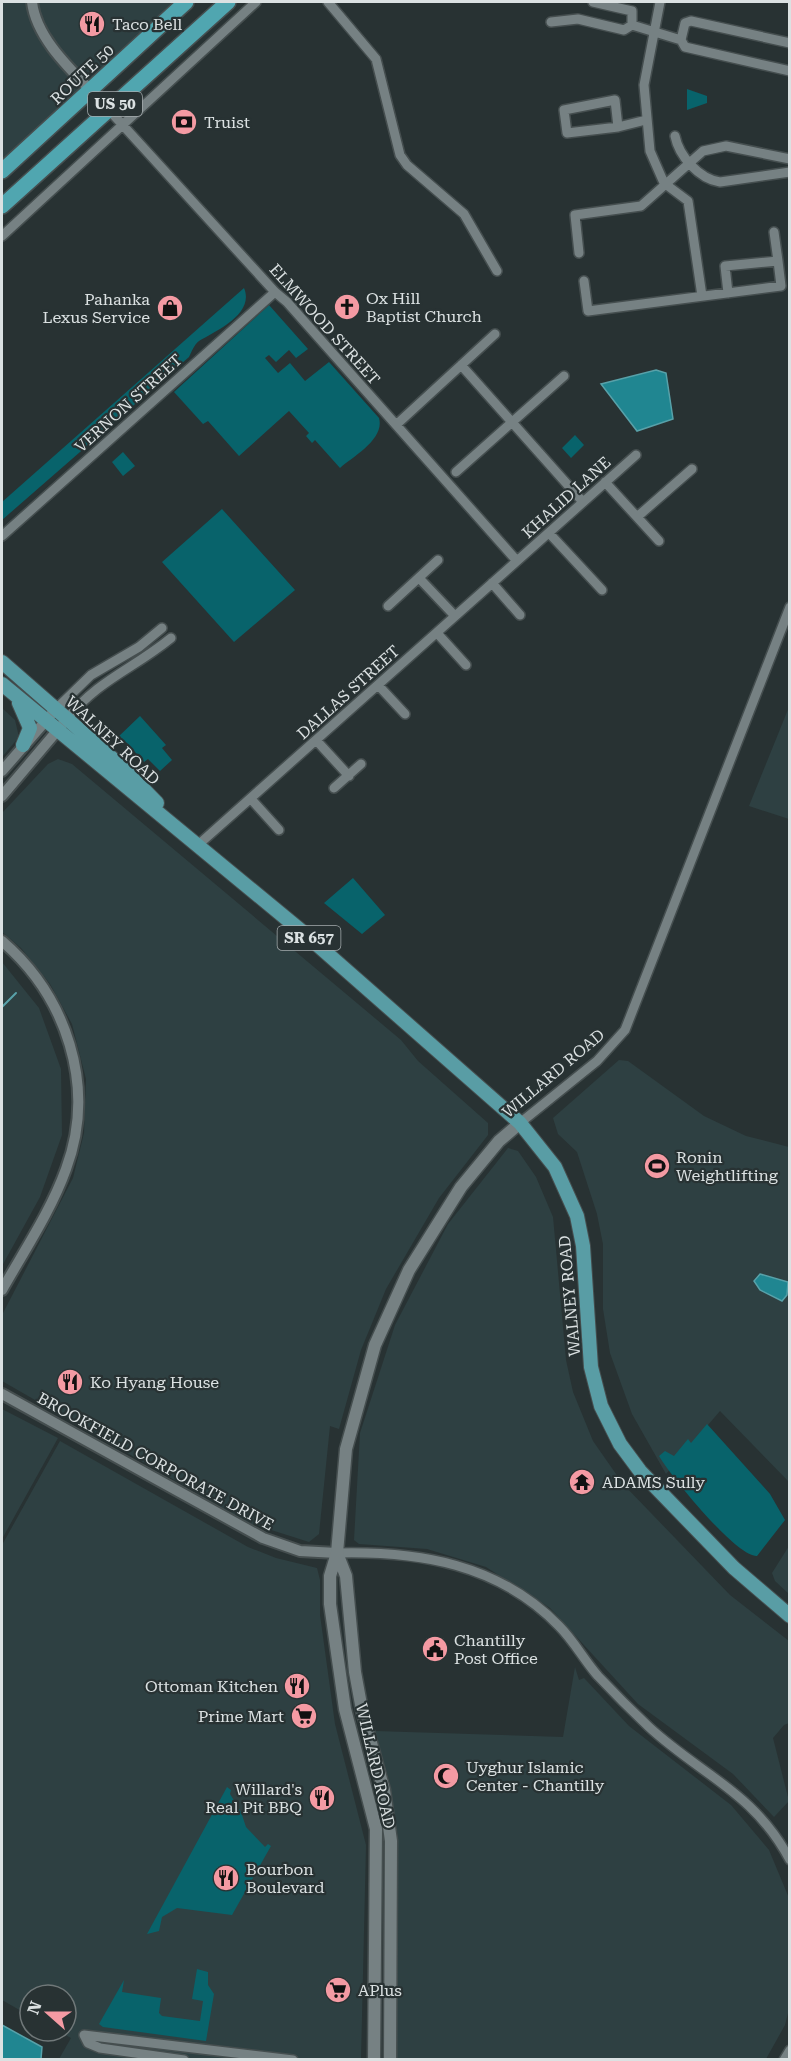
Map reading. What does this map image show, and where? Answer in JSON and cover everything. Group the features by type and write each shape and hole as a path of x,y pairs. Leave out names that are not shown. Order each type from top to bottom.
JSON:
{"highway":[{"name":"ROUTE 50","path":"2,171 92,91 186,2"},
{"name":"US 50","path":"2,206 228,2"}],"main road":[{"name":"WALNEY ROAD","path":"2,662 56,709 62,725"},
{"name":"WALNEY ROAD","path":"2,684 46,720 62,725 121,766 198,846 403,1018 520,1123 555,1167 577,1216 583,1246 591,1367 602,1406 620,1444 640,1471 734,1568 789,1616"},
{"path":"12,693 29,723 23,745"},
{"name":"WILLARD ROAD","path":"374,2060 376,1829 338,1671 330,1604 330,1576 337,1554 346,1449 369,1363 387,1316 409,1270 445,1209 482,1159 520,1123"},
{"name":"WILLARD ROAD","path":"337,1554 346,1576 355,1672 362,1710 384,1790 391,1841 390,2060"}],"street":[{"path":"32,2 35,18 46,38 109,110"},
{"path":"2,236 256,2"},
{"path":"328,2 376,58 400,155 407,165 464,214 497,271"},
{"path":"593,2 632,11 632,25"},
{"path":"660,2 644,85 646,120 653,162 664,183 688,201 702,296"},
{"path":"550,22 578,20 624,30 632,25 656,30 681,40 685,47 789,71"},
{"path":"681,40 685,23 691,21 789,44"},
{"path":"618,127 615,100 564,110 567,133 618,127 646,120"},
{"name":"ELMWOOD STREET","path":"109,110 275,292 287,302 517,561"},
{"path":"675,136 678,149 711,181 720,182 789,172"},
{"path":"579,253 575,215 641,206 688,161 703,151 726,146 789,159"},
{"path":"584,281 588,311 781,286 774,232"},
{"path":"728,293 725,267 778,261"},
{"name":"VERNON STREET","path":"2,536 275,292"},
{"path":"396,425 495,334"},
{"path":"461,365 583,502"},
{"path":"456,472 564,376"},
{"name":"KHALID LANE","path":"517,561 636,455"},
{"path":"637,517 692,470"},
{"path":"605,482 659,542"},
{"path":"549,533 602,590"},
{"path":"388,606 438,560"},
{"name":"DALLAS STREET","path":"198,846 517,561"},
{"path":"419,578 455,616"},
{"path":"492,583 520,615"},
{"name":"WILLARD ROAD","path":"520,1123 597,1061 625,1030 789,607"},
{"path":"2,771 56,709 91,675 140,647 162,628"},
{"path":"437,633 466,665"},
{"path":"2,796 80,703 99,685 150,655 171,638"},
{"path":"378,685 405,714"},
{"path":"316,740 349,776"},
{"path":"334,789 361,764"},
{"path":"251,799 279,831"},
{"path":"2,941 38,978 55,1005 71,1048 78,1098 74,1140 63,1178 2,1290"},
{"name":"BROOKFIELD CORPORATE DRIVE","path":"2,1394 262,1538 300,1551 412,1555 449,1562 497,1580 529,1600 557,1624 598,1676 650,1727 728,1785 753,1808 770,1828 789,1860"},
{"path":"184,2060 100,2048 88,2043 84,2035 293,2060"},
{"path":"784,2060 789,2050"}],"shaded area":[{"path":"2,2 186,2 2,171"},
{"path":"687,89 707,96 707,103 687,110"},
{"path":"244,288 246,297 239,314 224,327 199,341 189,357 2,520 2,502"},
{"path":"269,305 308,349 296,358 289,350 276,362 269,355 265,358 278,373 290,363 305,381 329,362 379,418 380,426 373,440 340,468 315,440 312,443 306,436 309,433 289,411 239,456 208,421 203,424 174,392"},
{"path":"656,370 666,373 673,419 637,431 601,384"},
{"path":"575,435 584,445 571,458 562,448"},
{"path":"123,452 135,466 123,476 112,462"},
{"path":"222,509 295,590 234,642 162,562"},
{"path":"789,707 789,819 749,806"},
{"path":"2,708 15,720 19,737 2,757"},
{"path":"140,716 166,745 162,748 172,760 160,771 148,759 144,762 126,742 123,744 117,738"},
{"path":"58,759 72,764 401,1040 418,1061 488,1123 488,1135 439,1198 386,1289 361,1350 339,1429 330,1426 319,1534 309,1542 249,1523 2,1381 2,1315 73,1178 84,1133 86,1079 72,1024 50,984 21,948 2,932 2,813 48,764"},
{"path":"353,878 385,915 362,934 324,903"},
{"path":"2,962 39,1008 61,1069 62,1135 40,1197 2,1266"},
{"path":"619,1060 628,1061 704,1116 746,1136 789,1147 789,1482 720,1411 666,1474 632,1414 610,1353 603,1309 603,1244 597,1214 577,1152 558,1134 553,1118"},
{"path":"508,1148 518,1151 536,1177 553,1217 566,1360 573,1392 593,1441 623,1484 730,1595 789,1641 789,1723 784,1725 773,1738 789,1801 774,1817 733,1774 638,1704 550,1608 486,1567 427,1549 359,1544 354,1540 360,1433 395,1325 448,1224"},
{"path":"760,1274 788,1282 787,1295 782,1301 760,1290 754,1281"},
{"path":"2,1409 58,1438 2,1539"},
{"path":"707,1424 770,1494 785,1520 757,1556 747,1553 734,1543 704,1514 659,1456 665,1451 674,1456 688,1439 691,1443"},
{"path":"60,1441 248,1547 276,1558 317,1568 320,1580 320,1615 335,1724 366,1845 361,2059 59,2059 68,2043 78,2043 78,1983 18,1983 18,2009 2,2000 2,1545"},
{"path":"789,1546 789,1594 775,1581 772,1573"},
{"path":"575,1667 579,1680 584,1678 629,1726 731,1805 769,1850 789,1898 790,2005 785,2025 766,2059 396,2059 398,1837 389,1780 375,1731 563,1737"},
{"path":"227,1787 231,1790 230,1794 241,1812 246,1827 265,1847 268,1844 271,1846 232,1915 177,1908 162,1917 159,1931 147,1934"},
{"path":"197,1969 208,1972 208,1985 214,1994 206,2041 103,2027 99,2024 124,1980 122,1992 161,1998 159,2013 162,2016 200,2021 203,2001 192,1999"},
{"path":"2,2025 18,2034 18,2043 35,2043 42,2047 41,2059 2,2059"}],"waterway":[{"path":"2,1007 16,993"}],"place":[{"name":"Taco Bell","path":"92,24"},
{"name":"Truist","path":"184,122"},
{"name":"Ox Hill Baptist Church","path":"347,307"},
{"name":"Pahanka Lexus Service","path":"170,308"},
{"name":"Ronin Weightlifting","path":"657,1166"},
{"name":"Ko Hyang House","path":"70,1382"},
{"name":"ADAMS Sully","path":"582,1482"},
{"name":"Chantilly Post Office","path":"435,1649"},
{"name":"Ottoman Kitchen","path":"297,1686"},
{"name":"Prime Mart","path":"304,1716"},
{"name":"Uyghur Islamic Center - Chantilly","path":"446,1776"},
{"name":"Willard's Real Pit BBQ","path":"322,1798"},
{"name":"Bourbon Boulevard","path":"226,1878"},
{"name":"APlus","path":"338,1990"}]}
